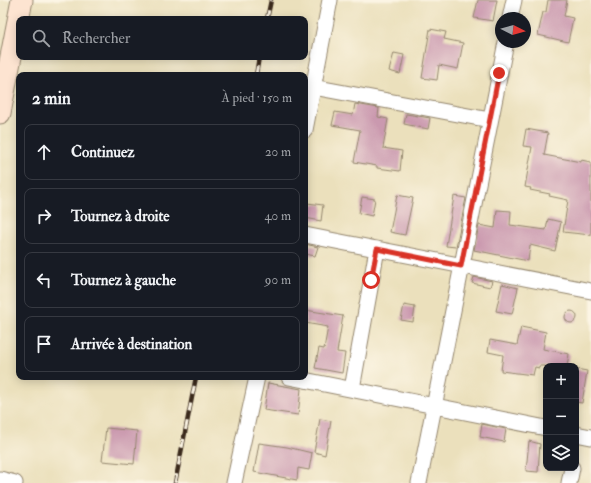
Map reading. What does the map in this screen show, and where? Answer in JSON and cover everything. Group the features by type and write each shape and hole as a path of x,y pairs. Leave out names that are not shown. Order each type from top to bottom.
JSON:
{"main road":[{"path":"19,16 22,0"},
{"path":"0,113 16,31"}],"street":[{"path":"308,114 330,0"},
{"path":"511,12 514,0"},
{"path":"419,483 505,48"},
{"path":"313,87 490,120"},
{"path":"308,236 591,291"},
{"path":"352,389 377,249"},
{"path":"234,483 256,380"},
{"path":"304,380 543,427"},
{"path":"569,483 571,471"},
{"path":"0,479 15,483"}],"building":[{"path":"478,0 497,0 493,21 474,18"},
{"path":"548,0 567,0 564,16 573,18 568,42 538,35 543,12 546,12"},
{"path":"430,29 446,32 444,39 463,43 458,69 439,65 437,80 422,78"},
{"path":"394,53 404,55 400,74 389,71"},
{"path":"355,104 379,108 378,117 388,119 383,148 402,151 400,171 377,168 377,166 354,162 360,130 332,125 335,112 353,115"},
{"path":"406,114 430,118 428,129 404,124"},
{"path":"526,129 548,133 544,155 581,162 581,160 591,162 591,235 563,232 568,200 549,196 550,194 530,190 531,188 525,187 532,147 523,146"},
{"path":"397,195 413,198 405,235 390,232"},
{"path":"454,196 466,198 456,247 446,246"},
{"path":"362,197 375,199 372,216 359,213"},
{"path":"308,203 323,205 321,221 308,219"},
{"path":"497,210 511,211 510,225 546,230 548,219 561,222 555,251 530,245 528,261 474,250 479,225 495,228"},
{"path":"308,245 318,247 315,256 308,255"},
{"path":"474,277 492,281 490,287 472,283"},
{"path":"502,284 518,288 512,314 496,311"},
{"path":"404,305 415,307 413,322 401,320"},
{"path":"308,310 343,316 337,352 345,353 342,373 315,368 319,348 324,349 328,327 308,324"},
{"path":"571,311 575,313 577,317 575,321 571,323 567,321 565,317 567,313"},
{"path":"521,327 546,332 543,349 569,354 568,363 543,363 543,366 539,366 539,368 535,367 533,375 501,371 503,355 488,352 490,340 517,345"},
{"path":"579,370 587,371 582,403 579,402"},
{"path":"268,383 301,389 298,415 264,410"},
{"path":"320,419 331,421 325,455 314,452"},
{"path":"482,424 506,429 504,442 480,437"},
{"path":"106,428 137,431 134,464 102,461"},
{"path":"529,441 540,444 538,472 526,471"},
{"path":"259,443 287,447 312,453 309,470 298,468 297,480 254,472"}],"railway":[{"path":"268,16 271,0"},
{"path":"256,72 258,60"},
{"path":"175,483 195,380"}],"route":[{"path":"371,280 377,249 461,266 499,73"}]}
